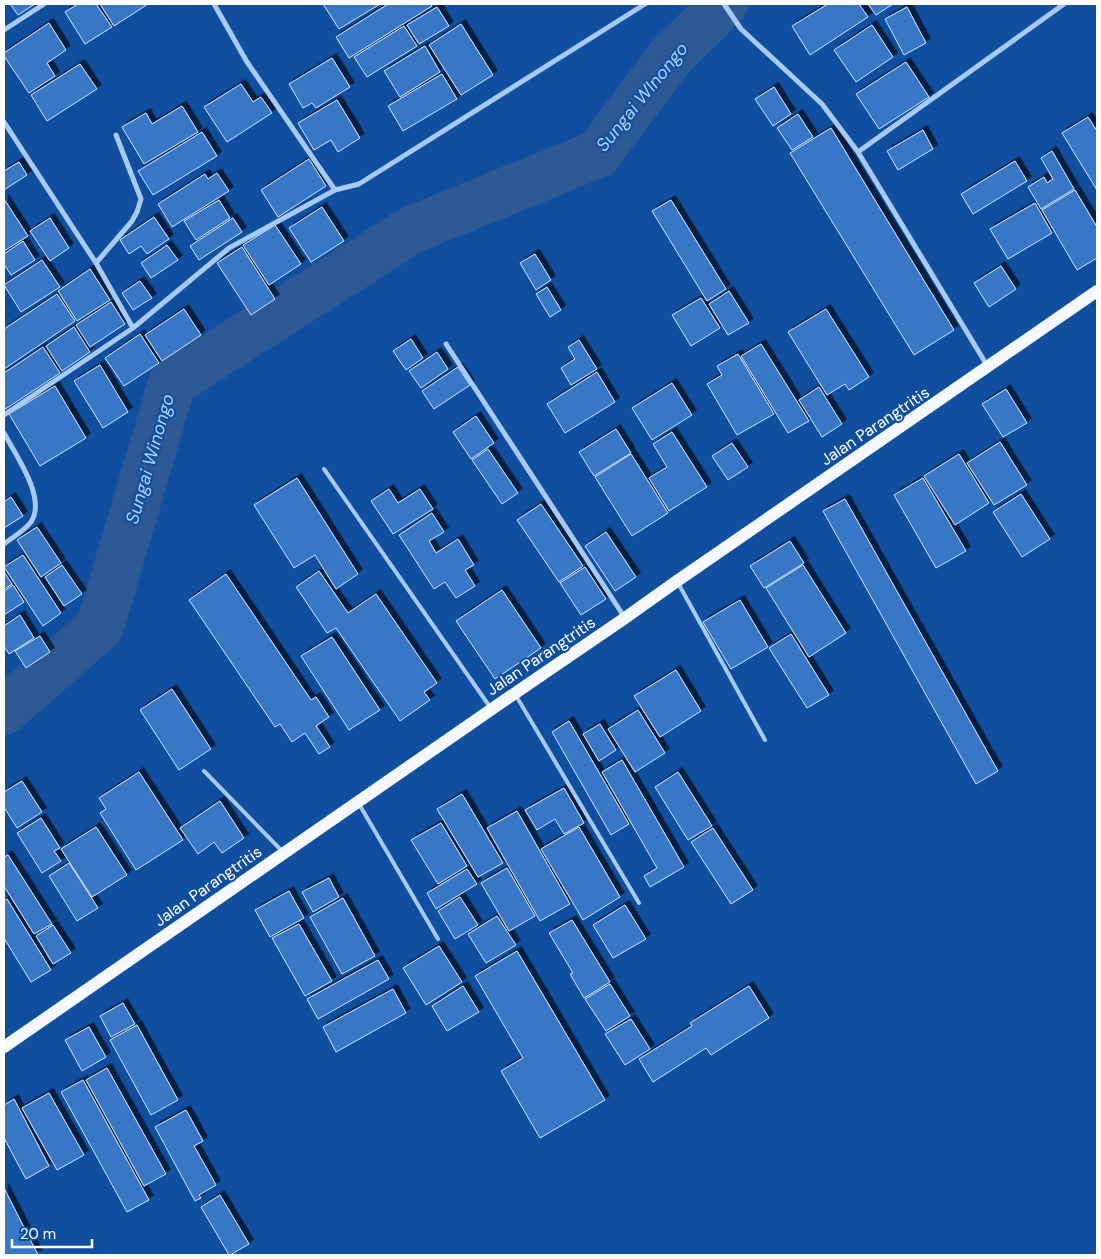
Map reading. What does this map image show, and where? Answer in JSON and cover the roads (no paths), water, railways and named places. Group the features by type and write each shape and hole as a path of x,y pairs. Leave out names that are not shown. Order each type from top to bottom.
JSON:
{"main road":[{"name":"Jalan Parangtritis","path":"4,1047 1097,291"}],"street":[{"path":"4,30 44,4"},
{"path":"214,4 247,62 335,190"},
{"path":"4,415 133,328 229,248 335,190 359,184 645,4"},
{"path":"724,4 741,29 822,104 858,152 988,367"},
{"path":"858,152 1064,4"},
{"path":"4,122 96,262 133,328"},
{"path":"96,262 132,221 141,199 116,135"},
{"path":"446,344 625,618"},
{"path":"4,433 28,475 34,495 35,511 31,521 21,532 4,544"}],"lane":[{"path":"324,469 492,709"},
{"path":"677,581 764,740"},
{"path":"515,693 639,903"},
{"path":"204,771 283,853"},
{"path":"358,802 438,939"}],"waterway":[{"name":"Sungai Winongo","path":"4,711 100,627 172,383 411,230 598,154 671,56 724,4"}],"water label":[{"name":"Sungai WInongo","path":"642,97"}]}
